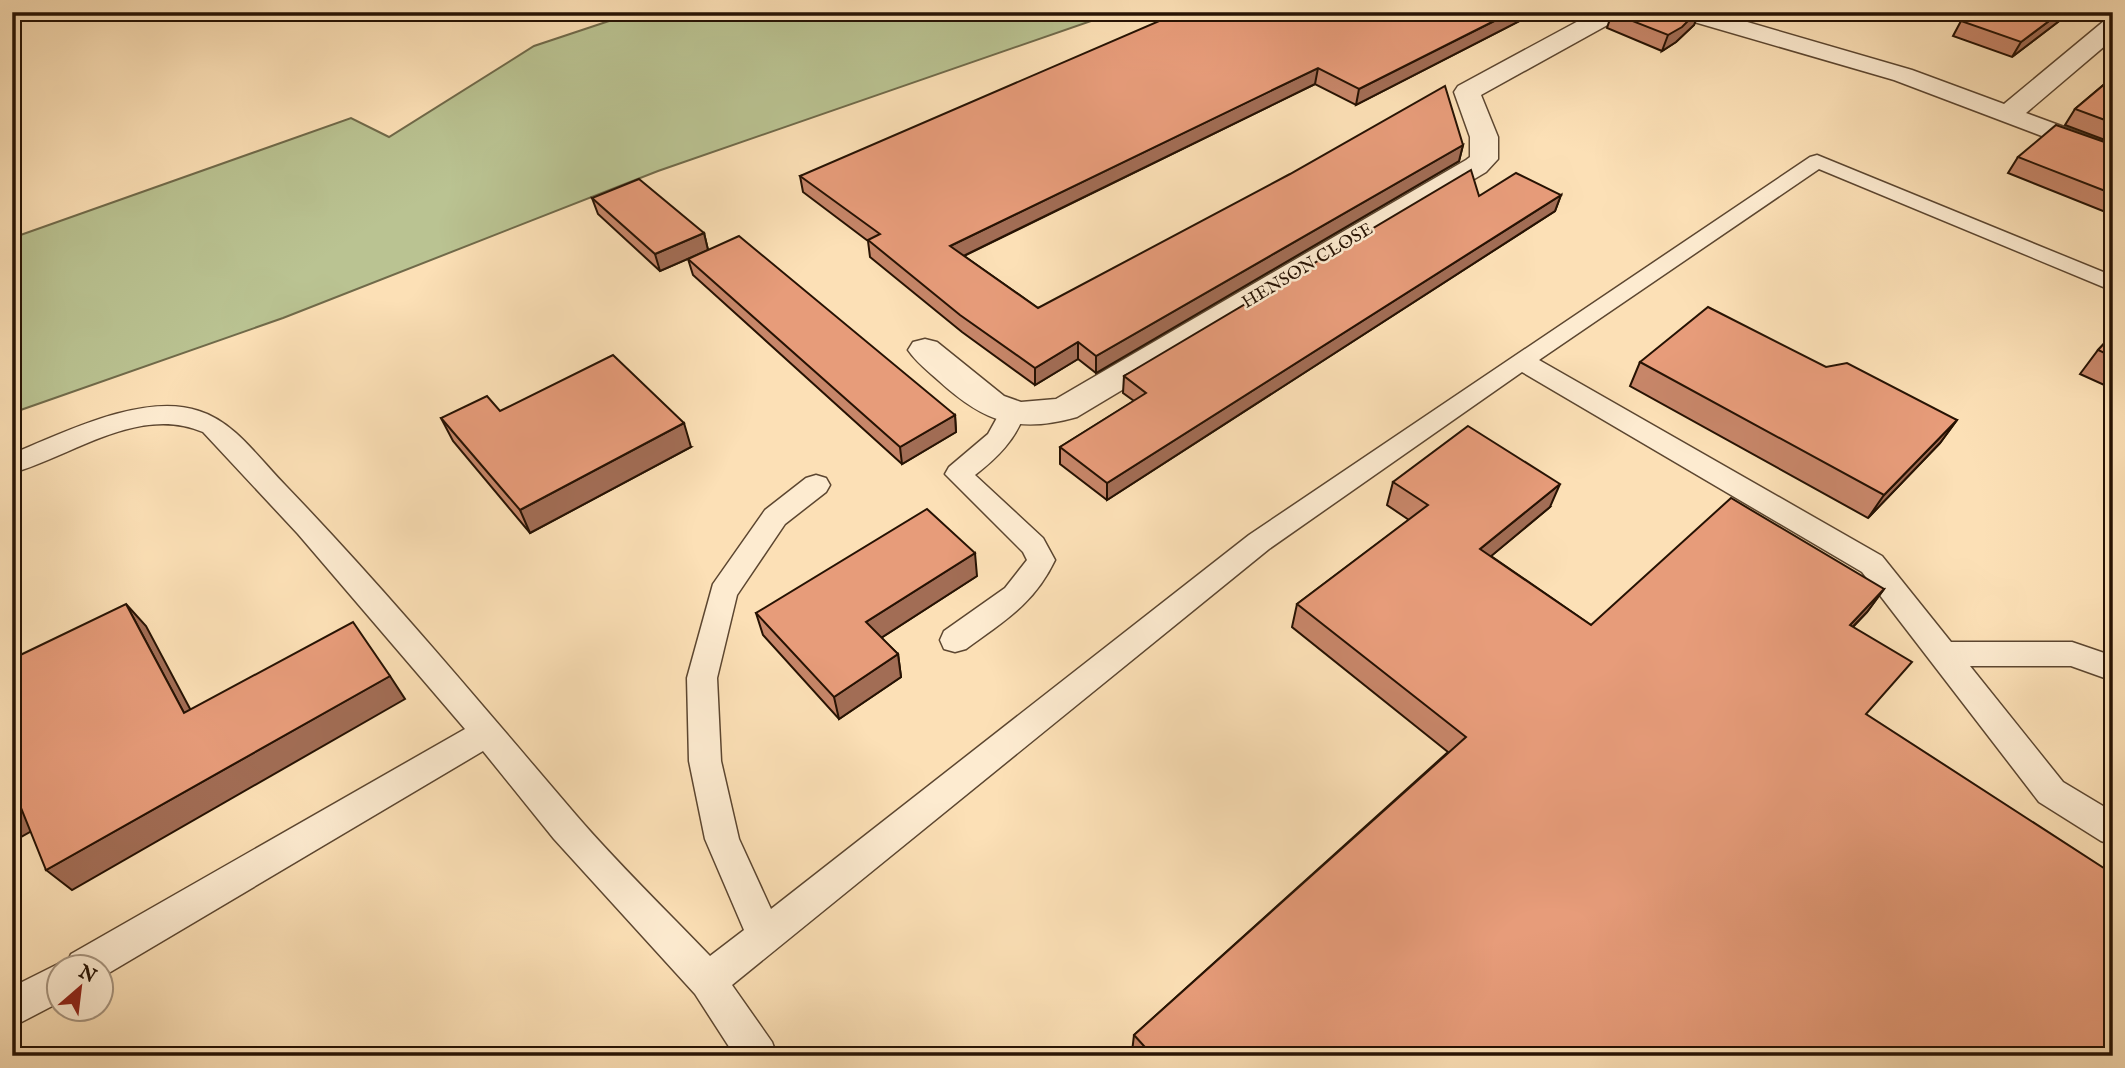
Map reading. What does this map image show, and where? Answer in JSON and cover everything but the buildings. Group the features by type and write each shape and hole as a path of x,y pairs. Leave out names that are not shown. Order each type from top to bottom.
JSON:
{"street":[{"name":"HENSON CLOSE","path":"925,350 988,402 1012,413 1035,414 1065,409 1476,166 1484,159 1485,145 1467,92 1613,12"},
{"path":"1686,12 1903,75 2113,155"},
{"path":"2007,115 2113,26"}],"lane":[{"path":"708,981 1259,542 1817,161 2113,284"},
{"path":"1522,361 1872,564 2051,792 2113,830"},
{"path":"12,464 118,424 148,416 177,413 199,418 212,426 308,527 487,732 566,828 708,981 758,1056"},
{"path":"955,640 1016,596 1034,579 1041,560 1033,545 958,474 992,448 1009,426 1012,413"},
{"path":"764,935 722,839 705,761 702,678 723,592 775,517 816,485"},
{"path":"1943,654 2071,654 2113,669"},
{"path":"108,953 487,732"},
{"path":"12,1008 46,989"}],"green space":[{"path":"636,12 1117,12 658,171 283,318 12,413 12,238 351,118 389,137 534,46"}]}
